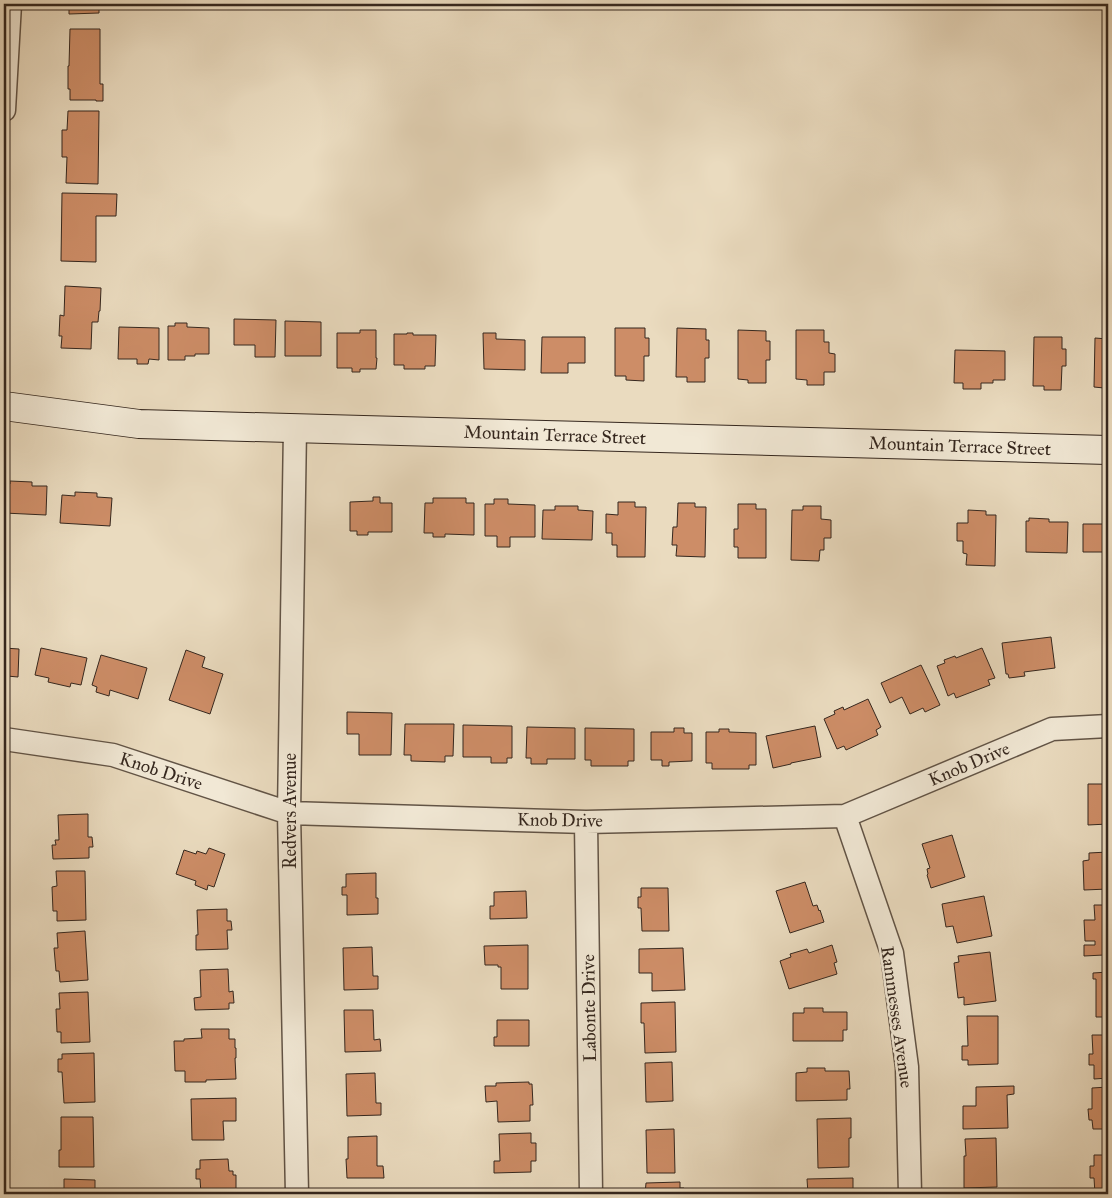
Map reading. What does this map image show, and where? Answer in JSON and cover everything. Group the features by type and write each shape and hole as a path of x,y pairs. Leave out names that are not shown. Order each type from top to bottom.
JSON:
{"street":[{"path":"4,110 10,4"},
{"name":"Mountain Terrace Street","path":"4,406 139,424 1108,450"},
{"name":"Redvers Avenue","path":"295,428 289,812 297,1194"},
{"name":"Knob Drive","path":"4,739 113,755 289,812 586,822 845,816 1052,729 1108,726"},
{"name":"Rammesses Avenue","path":"845,816 892,952 907,1067 910,1194"},
{"name":"Labonte Drive","path":"586,822 592,1194"}],"building":[{"path":"69,4 99,4 99,13 69,14"},
{"path":"70,29 100,29 100,84 103,84 103,101 70,100 68,66"},
{"path":"68,111 99,111 98,184 66,183 67,157 62,157 62,130 67,130"},
{"path":"62,193 117,194 116,216 96,216 96,262 61,261"},
{"path":"65,286 101,288 98,322 92,322 91,349 61,348 62,336 59,336 60,315 64,316"},
{"path":"234,319 276,320 275,357 255,357 255,345 234,345"},
{"path":"285,321 321,322 321,356 285,356"},
{"path":"175,323 187,323 187,327 209,328 209,354 185,356 185,360 168,360 168,326 175,326"},
{"path":"119,327 159,328 159,360 149,359 148,364 137,364 137,359 118,359"},
{"path":"615,328 645,328 645,338 649,338 649,356 644,356 644,381 626,380 626,376 615,376"},
{"path":"677,328 706,329 706,340 709,340 709,358 705,358 705,382 687,382 687,377 676,377"},
{"path":"360,330 376,330 376,369 360,369 360,372 352,372 352,368 337,368 337,333 360,333"},
{"path":"738,330 766,331 766,341 770,341 770,360 766,360 766,383 748,383 748,380 738,379"},
{"path":"796,330 824,330 824,342 829,342 829,353 835,354 835,372 824,372 824,385 807,385 807,380 796,379"},
{"path":"413,333 413,335 436,335 435,366 425,366 425,369 404,369 404,365 394,365 394,334"},
{"path":"483,333 496,333 496,339 525,340 525,370 484,369"},
{"path":"542,337 585,337 585,363 568,363 568,373 541,373"},
{"path":"1034,337 1062,337 1062,349 1066,349 1066,366 1062,366 1061,390 1044,390 1044,386 1033,386"},
{"path":"1095,338 1108,339 1108,392 1104,392 1104,388 1094,387"},
{"path":"955,350 1005,351 1005,380 981,383 981,389 963,389 963,383 954,383"},
{"path":"10,481 32,482 32,486 47,486 46,515 4,513 4,484 10,484"},
{"path":"75,492 97,493 97,497 112,498 110,526 60,523 62,495 75,496"},
{"path":"373,497 380,497 380,503 392,503 392,532 368,532 368,535 357,535 357,531 350,531 350,502 373,501"},
{"path":"433,498 466,498 466,503 474,503 474,535 445,534 445,537 433,537 433,533 424,533 425,503 433,503"},
{"path":"494,499 508,499 508,504 535,505 535,537 510,537 510,547 497,547 497,536 485,536 485,504 494,504"},
{"path":"618,502 635,502 635,507 646,507 645,557 617,557 617,545 612,545 612,533 606,533 606,514 618,515"},
{"path":"678,503 695,503 695,507 706,507 705,557 676,556 677,545 672,545 673,527 677,527"},
{"path":"738,504 756,504 756,509 766,509 766,558 738,558 738,547 734,547 734,529 738,529"},
{"path":"555,506 578,506 578,510 593,511 592,540 542,539 543,510 555,510"},
{"path":"803,506 821,506 821,519 831,520 831,538 824,538 824,550 820,550 819,561 791,560 792,510 803,510"},
{"path":"968,510 986,511 986,515 996,515 995,566 966,565 967,554 963,553 963,541 957,541 957,523 968,523"},
{"path":"1029,518 1049,519 1049,522 1068,522 1067,553 1026,552 1026,521 1029,521"},
{"path":"1083,524 1108,524 1108,552 1083,552"},
{"path":"1051,637 1055,668 1024,672 1025,676 1009,678 1008,674 1006,674 1002,643"},
{"path":"4,648 19,649 18,677 7,676 7,680 4,680"},
{"path":"41,648 87,658 81,685 71,683 70,687 48,682 49,678 35,675"},
{"path":"982,648 995,678 988,680 990,685 956,698 954,693 948,696 937,666 945,663 944,660 955,656 956,658"},
{"path":"186,650 205,657 202,667 223,674 210,714 169,700"},
{"path":"101,655 147,668 138,699 110,690 109,696 96,692 97,687 92,685"},
{"path":"921,665 940,705 925,712 923,708 910,714 902,697 890,703 881,683"},
{"path":"868,699 881,727 876,730 878,735 846,750 844,746 837,749 824,719 835,714 834,711 843,707 844,710"},
{"path":"347,712 392,713 391,755 359,755 359,734 347,734"},
{"path":"405,724 454,724 453,756 445,756 445,762 411,761 411,755 404,755"},
{"path":"463,725 512,726 512,758 507,758 507,763 491,763 491,757 463,757"},
{"path":"815,726 821,757 773,768 766,736"},
{"path":"527,727 575,728 575,759 547,759 547,764 531,764 531,758 526,758"},
{"path":"585,728 634,729 634,761 628,761 628,766 591,766 591,760 585,760"},
{"path":"674,728 684,728 684,733 692,733 692,761 669,762 669,766 662,766 662,760 651,760 651,732 674,732"},
{"path":"719,729 729,729 729,732 756,733 756,765 749,765 749,769 712,769 712,763 706,763 706,732 719,732"},
{"path":"1088,784 1108,784 1108,824 1088,825"},
{"path":"88,814 88,837 92,837 93,847 89,847 89,858 53,859 52,845 56,845 55,840 59,840 58,815"},
{"path":"952,835 965,877 931,888 927,875 927,869 930,868 922,844"},
{"path":"209,848 225,854 214,887 208,885 207,890 195,885 196,881 176,874 184,850 196,854 197,851 206,854"},
{"path":"1108,852 1108,889 1084,890 1083,861 1089,860 1089,853"},
{"path":"56,871 85,871 86,920 57,921 57,911 53,911 52,887 57,886"},
{"path":"376,873 378,914 347,915 347,895 342,895 342,887 346,887 346,874"},
{"path":"805,882 813,906 817,905 824,922 790,933 776,891"},
{"path":"641,888 668,888 669,931 642,931 641,908 638,908 638,897 641,897"},
{"path":"526,891 527,918 490,919 490,906 494,906 494,892"},
{"path":"984,896 992,936 957,943 953,926 946,927 942,904"},
{"path":"1094,905 1108,905 1108,946 1104,946 1104,955 1084,956 1084,945 1095,945 1095,941 1085,941 1084,920 1095,920"},
{"path":"227,909 227,921 231,921 232,930 227,930 228,949 196,950 196,935 198,935 197,910"},
{"path":"85,931 88,980 60,982 59,971 56,971 54,948 58,948 57,933"},
{"path":"528,945 528,989 501,989 501,967 498,967 498,965 485,965 484,946"},
{"path":"832,945 837,962 834,963 837,974 789,989 780,961 791,957 790,954 807,949 809,953"},
{"path":"372,947 373,976 378,976 378,989 344,990 343,948"},
{"path":"683,948 685,990 652,991 652,973 639,973 639,949"},
{"path":"990,952 996,1001 964,1005 964,997 958,998 954,963 959,962 958,956"},
{"path":"228,969 229,992 233,991 234,1003 229,1003 229,1009 195,1010 194,998 201,997 200,970"},
{"path":"1108,972 1108,1017 1096,1017 1096,979 1093,979 1093,973"},
{"path":"88,992 90,1042 61,1043 61,1032 57,1032 56,1009 60,1009 59,993"},
{"path":"675,1002 676,1052 645,1053 644,1023 641,1023 641,1003"},
{"path":"804,1008 823,1008 823,1012 847,1012 847,1030 843,1030 843,1041 793,1041 793,1013 804,1013"},
{"path":"344,1010 373,1010 374,1040 380,1039 381,1051 345,1052"},
{"path":"967,1016 998,1016 998,1064 968,1065 968,1060 962,1060 962,1046 968,1046"},
{"path":"497,1020 529,1020 529,1046 494,1046 494,1037 497,1037"},
{"path":"201,1029 229,1029 229,1039 235,1039 236,1079 185,1082 185,1071 175,1071 174,1041 202,1038"},
{"path":"1092,1035 1108,1035 1108,1078 1094,1079 1094,1065 1089,1065 1089,1054 1093,1054"},
{"path":"94,1053 95,1102 64,1103 62,1072 58,1072 58,1059 62,1059 62,1054"},
{"path":"672,1062 673,1101 646,1102 645,1063"},
{"path":"807,1068 825,1068 825,1071 849,1071 850,1089 847,1089 847,1100 796,1101 796,1073 807,1072"},
{"path":"375,1073 376,1103 381,1103 381,1115 347,1116 346,1074"},
{"path":"529,1082 529,1084 532,1084 533,1105 530,1105 530,1121 498,1122 497,1101 486,1102 485,1086 496,1086 496,1083"},
{"path":"1014,1086 1014,1094 1007,1095 1008,1128 963,1129 963,1106 976,1106 976,1087"},
{"path":"1108,1087 1108,1129 1093,1129 1092,1120 1089,1120 1088,1109 1092,1109 1092,1088"},
{"path":"236,1098 236,1121 223,1121 224,1140 192,1140 191,1099"},
{"path":"61,1117 93,1117 94,1167 59,1167"},
{"path":"851,1118 849,1167 818,1168 817,1119"},
{"path":"674,1129 675,1173 647,1173 646,1130"},
{"path":"531,1133 531,1143 536,1143 536,1161 531,1161 531,1172 494,1173 494,1161 500,1161 499,1134"},
{"path":"377,1136 377,1166 383,1166 384,1178 347,1178 348,1137"},
{"path":"996,1138 997,1187 964,1188 965,1139"},
{"path":"1094,1155 1108,1155 1108,1194 1095,1194 1094,1178 1090,1178 1090,1166 1094,1166"},
{"path":"228,1159 229,1171 233,1171 233,1175 236,1175 236,1194 201,1194 200,1179 196,1179 196,1169 200,1169 200,1160"},
{"path":"853,1178 853,1194 808,1194 807,1179"},
{"path":"64,1179 95,1180 95,1194 64,1194"},
{"path":"680,1182 680,1188 684,1188 684,1194 645,1194 646,1183"}]}
